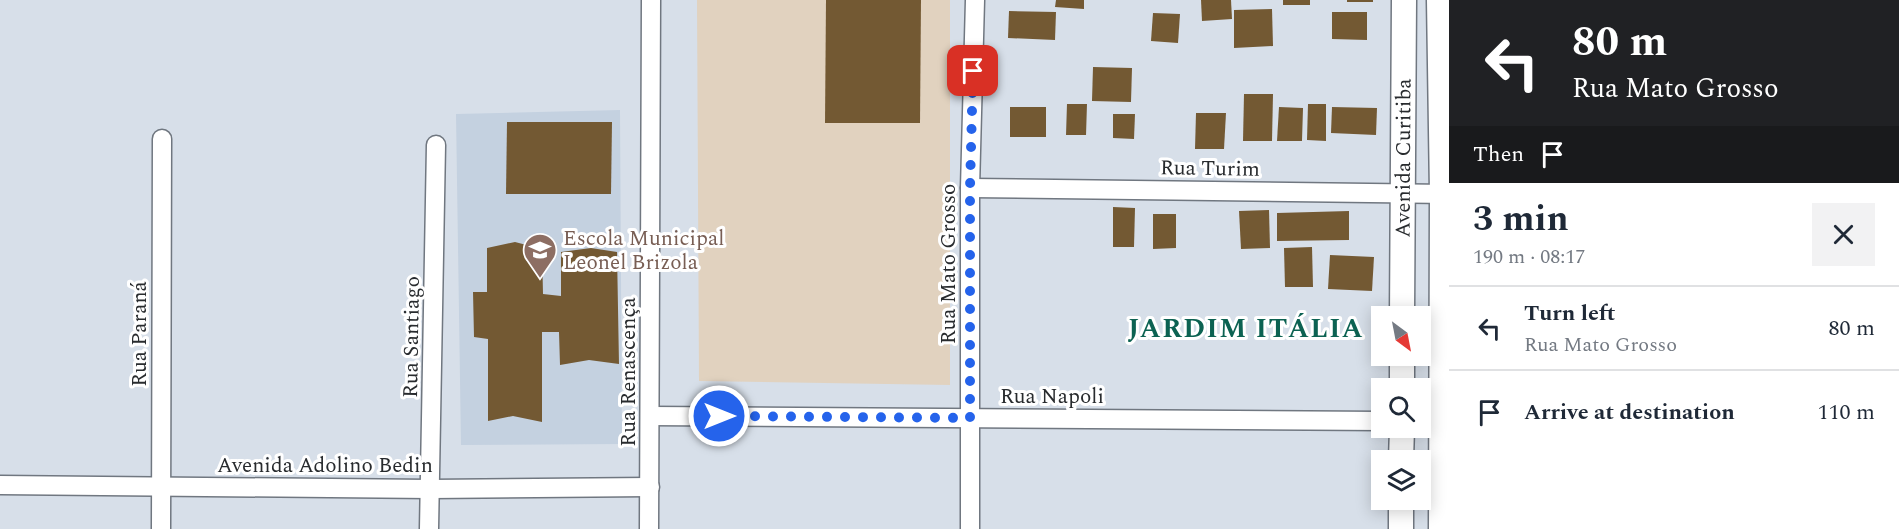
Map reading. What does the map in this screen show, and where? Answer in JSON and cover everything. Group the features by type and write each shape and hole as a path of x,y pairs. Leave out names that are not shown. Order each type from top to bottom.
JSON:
{"street":[{"name":"Rua Renascença","path":"649,529 651,0"},
{"name":"Rua Mato Grosso","path":"970,529 970,188 975,0"},
{"name":"Avenida Curitiba","path":"1402,306 1404,0"},
{"name":"Avenida Curitiba","path":"1439,0 1445,194 1437,422 1441,529"},
{"name":"Rua Paraná","path":"161,529 162,139"},
{"name":"Rua Santiago","path":"429,529 436,145"},
{"name":"Rua Turim","path":"970,188 1445,194"},
{"name":"Rua Napoli","path":"650,416 1371,421"},
{"name":"Avenida Adolino Bedin","path":"0,485 431,489 650,487"},
{"path":"1401,510 1401,529"}],"shaded area":[{"path":"697,0 950,0 950,385 699,381"},
{"name":"Escola Municipal Leonel Brizola","path":"620,110 622,444 461,445 456,114"}],"building":[{"path":"826,0 921,0 920,123 825,123"},
{"path":"1056,0 1084,0 1084,9 1055,7"},
{"path":"1201,0 1231,0 1232,19 1202,21"},
{"path":"1283,0 1310,0 1310,5 1283,5"},
{"path":"1347,0 1373,0 1373,2 1347,2"},
{"path":"1272,9 1273,46 1234,48 1234,10"},
{"path":"1009,11 1056,12 1055,40 1008,38"},
{"path":"1332,12 1367,12 1367,40 1332,39"},
{"path":"1153,13 1180,14 1178,43 1151,41"},
{"path":"1093,67 1132,68 1131,102 1092,101"},
{"path":"1244,94 1273,94 1272,141 1243,141"},
{"path":"1067,104 1087,104 1086,135 1066,135"},
{"path":"1308,104 1326,104 1326,141 1307,140"},
{"path":"1010,107 1046,107 1046,137 1010,137"},
{"path":"1279,107 1303,108 1302,141 1277,141"},
{"path":"1332,107 1377,108 1376,135 1331,133"},
{"path":"1196,113 1226,113 1224,149 1195,149"},
{"path":"1113,114 1135,114 1134,139 1113,138"},
{"path":"507,122 612,122 611,194 506,194"},
{"path":"1113,207 1135,208 1134,247 1113,247"},
{"path":"1269,210 1270,248 1241,249 1239,211"},
{"path":"1349,211 1349,240 1277,241 1277,213"},
{"path":"1153,214 1176,214 1176,248 1153,249"},
{"path":"515,242 542,249 543,294 561,296 561,252 591,248 617,252 619,364 589,360 560,365 559,332 542,332 542,422 513,416 488,421 488,339 474,337 473,292 487,292 487,248"},
{"path":"1312,247 1313,287 1285,287 1284,248"},
{"path":"1330,255 1374,257 1372,291 1328,289"}],"place":[{"name":"Escola Municipal Leonel Brizola","path":"540,279"}],"district":[{"name":"JARDIM ITÁLIA","path":"1246,328"}],"route":[{"path":"719,416 970,418 970,188 973,71"}]}
